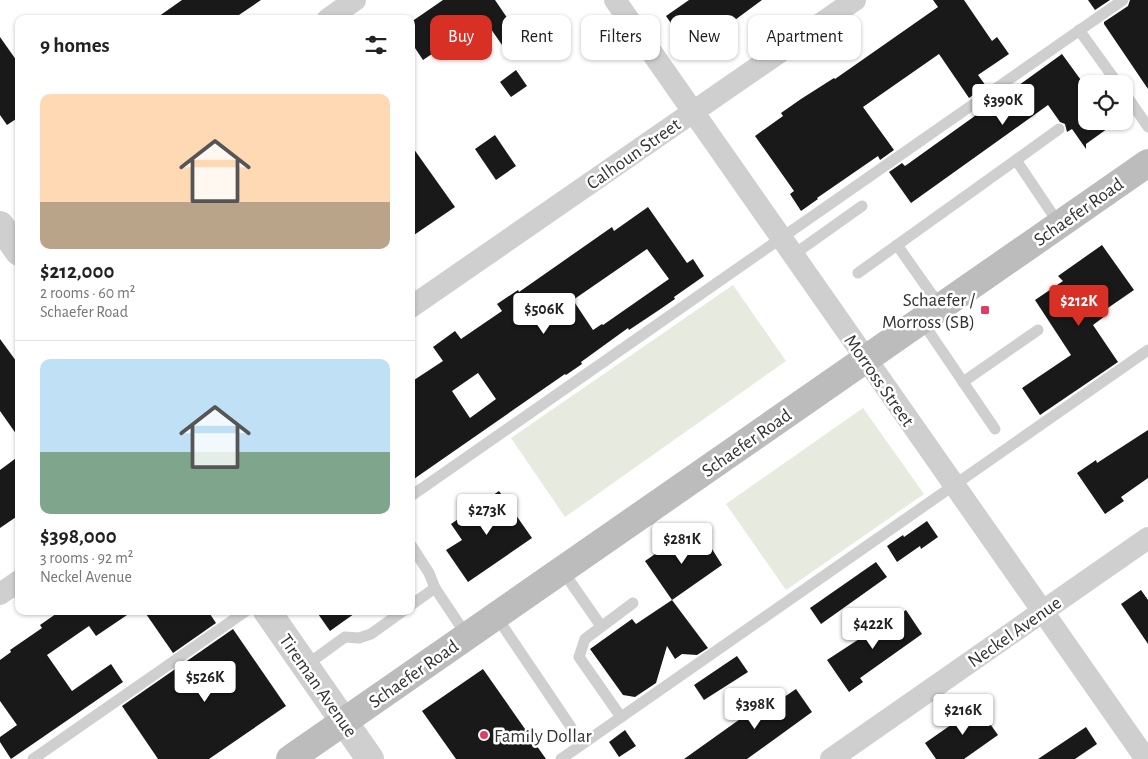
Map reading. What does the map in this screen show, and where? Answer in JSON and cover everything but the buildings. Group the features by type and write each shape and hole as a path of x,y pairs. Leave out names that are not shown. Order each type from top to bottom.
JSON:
{"main road":[{"name":"Schaefer Road","path":"290,759 1148,162"}],"street":[{"path":"334,15 356,0"},
{"name":"Morross Street","path":"615,0 1146,759"},
{"name":"Calhoun Street","path":"415,304 855,0"},
{"name":"Neckel Avenue","path":"831,759 1148,538"},
{"path":"0,594 15,584"},
{"name":"Tireman Avenue","path":"270,615 370,759"}],"lane":[{"path":"415,493 787,247 1123,0"},
{"path":"1080,30 1112,75"},
{"path":"1133,105 1148,127"},
{"path":"858,273 1060,129"},
{"path":"1016,160 1059,224"},
{"path":"787,247 862,206"},
{"path":"897,244 963,382 995,429"},
{"path":"963,382 1038,330"},
{"path":"561,759 1148,350"},
{"path":"415,551 429,573 435,588 467,636"},
{"path":"562,570 601,626"},
{"path":"415,602 435,588"},
{"path":"622,717 579,657 585,639 633,604"},
{"path":"32,759 240,615"},
{"path":"305,666 345,638 359,638 371,634 397,615"},
{"path":"496,616 571,727"}],"shaded area":[{"path":"733,285 786,361 565,517 511,438"},
{"path":"863,408 924,494 786,590 726,504"}],"place":[{"name":"Schaefer / Morross (SB)","path":"985,310"},
{"name":"Family Dollar","path":"484,735"}]}
